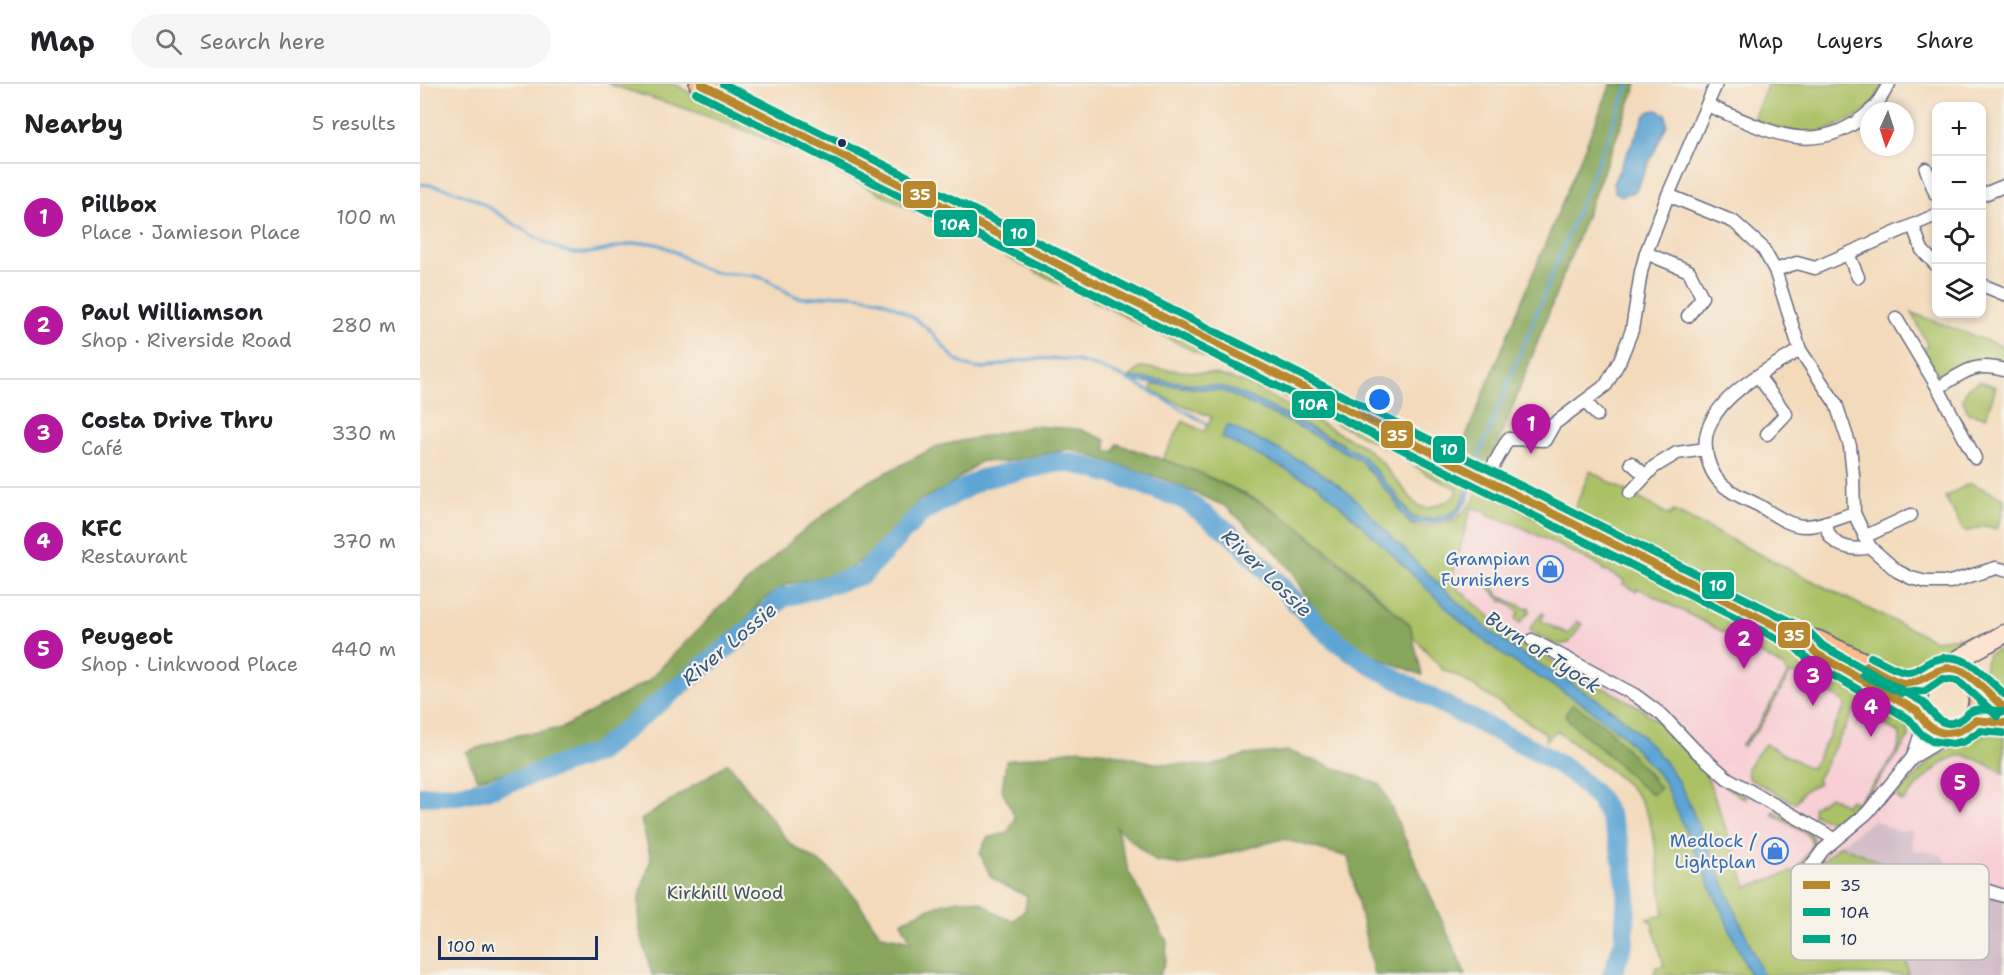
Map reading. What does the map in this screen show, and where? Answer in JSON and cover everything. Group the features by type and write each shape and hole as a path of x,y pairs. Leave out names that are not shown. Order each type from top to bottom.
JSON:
{"highway":[{"path":"701,84 1481,471 1802,639 1817,642 1903,683 1952,668 1963,671 2004,708"},
{"path":"1802,639 1816,654 1918,715 1934,731 1952,734 1970,727 1976,720 1982,703 1975,682"},
{"path":"1918,715 1917,691 1932,675"},
{"path":"1976,720 2004,723"}],"street":[{"path":"1481,471 1508,439 1545,441 1554,424 1606,385 1632,330 1646,253 1668,195 1716,84"},
{"path":"1878,102 1889,84"},
{"path":"1707,105 1787,136 1803,138 1821,138 1841,131 1860,120"},
{"path":"1926,169 1932,185"},
{"path":"1986,193 2004,186"},
{"path":"1668,195 1734,222 1762,247 1775,270 1800,350 1836,404 1850,446 1854,513 1867,542 1897,571 1926,582 1950,582 1996,568 2004,570"},
{"path":"1775,270 1797,263 1815,268 1932,217"},
{"path":"1913,226 1922,250 1935,264"},
{"path":"1646,253 1689,272 1702,297 1688,316"},
{"path":"1848,254 1858,278"},
{"path":"1986,287 2004,294"},
{"path":"1896,318 1938,388 1975,458"},
{"path":"1800,350 1758,376 1719,408 1705,437 1713,474 1727,489 1791,524 1806,526 1854,513"},
{"path":"1938,388 1973,367 1991,366 2004,370"},
{"path":"1758,376 1786,414 1767,434"},
{"path":"1586,402 1597,415"},
{"path":"1630,493 1654,466 1677,453 1706,449"},
{"path":"1630,463 1645,475"},
{"path":"1826,522 1829,535 1842,546 1862,550 1867,542 1911,515"},
{"path":"1932,675 2004,634"},
{"path":"1532,640 1635,695 1662,715 1695,750 1727,778 1835,839"},
{"path":"1975,682 1976,656 1982,645"},
{"path":"1913,757 1920,736 1918,715"},
{"path":"1813,864 1823,850 1867,813 1913,757 1952,734"},
{"path":"1989,891 2004,896"}],"shaded area":[{"path":"1471,508 1487,511 1487,515 1517,525 1604,568 1727,634 1899,733 1944,752 1984,734 1993,733 2004,736 2004,896 1989,891 1989,864 1947,864 1938,853 1913,850 1912,830 1897,831 1874,820 1840,845 1820,864 1791,864 1791,871 1747,887 1704,768 1670,732 1641,708 1520,643 1454,585 1452,577"},
{"path":"1874,820 1897,831 1912,830 1913,850 1938,853 1947,864 1886,864 1840,845"},
{"path":"1989,891 2004,896 2004,975 1908,975 1907,960 1989,960"}],"green space":[{"path":"608,84 675,84 732,119 803,146 1465,480 1466,492 1462,503 1451,513 1436,518 1412,517 1393,491 1340,442 1290,417 1223,387 1129,378 1141,367 1215,374 1245,383 1363,446 1378,458 1416,504 1422,507 1428,508 1448,501 1455,496 1458,489 1428,475 1396,453 792,149 699,113"},
{"path":"1611,84 1637,84 1489,468 1468,458 1464,441"},
{"path":"1768,84 1884,84 1873,102 1860,102 1860,114 1821,133 1787,132 1753,119"},
{"path":"1912,313 2004,347 2004,363 1985,359 1977,360 1939,377 1923,351 1928,346"},
{"path":"1980,381 1996,387 1986,417 1968,413 1963,400 1967,388"},
{"path":"1153,384 1223,391 1321,437 1360,460 1393,498 1410,524 1417,527 1440,526 1456,519 1473,502 1477,490 1475,486 1802,649 1818,658 1817,662 1887,705 1907,727 1909,737 1884,773 1861,800 1837,818 1823,819 1814,814 1813,807 1830,796 1845,805 1850,799 1856,803 1892,759 1898,749 1899,733 1858,710 1854,711 1817,780 1819,782 1803,792 1794,803 1748,778 1747,768 1765,744 1811,769 1844,709 1843,701 1795,674 1790,674 1759,728 1743,746 1741,745 1757,727 1787,675 1785,668 1727,634 1638,588 1636,591 1623,584 1624,580 1603,570 1604,568 1517,525 1487,514 1487,511 1471,508 1452,577 1458,579 1454,585 1520,643 1641,708 1670,732 1704,768 1747,797 1745,800 1706,773 1747,887 1791,872 1791,960 1907,960 1908,975 1654,975 1656,967 1664,966 1652,923 1647,919 1664,915 1651,826 1647,813 1635,793 1557,730 1546,741 1545,733 1458,676 1443,670 1413,636 1410,625 1340,561 1284,517 1227,485 1162,460 1183,421 1204,432 1212,417 1166,398 1151,389","holes":["1594,742 1623,746 1653,778 1611,757"]},
{"path":"1032,426 1079,429 1106,440 1106,451 1115,451 1117,444 1196,471 1264,504 1297,526 1410,625 1422,675 1362,651 1318,616 1294,574 1276,552 1225,506 1163,479 1070,449 1005,462 981,461 946,488 919,501 875,552 843,573 787,584 762,601 737,631 699,659 592,748 529,768 477,779 466,752 514,736 562,728 648,681 722,605 798,535 862,485 938,446"},
{"path":"1590,471 1669,515 1674,511 1934,640 1969,636 1952,653 1919,673 1890,672 1573,513"},
{"path":"1970,483 2004,498 2004,508 1997,529 1985,526 1965,532 1945,497"},
{"path":"1495,585 1493,589 1498,592 1497,595 1527,609 1529,607 1530,611 1520,623 1515,619 1519,613 1505,600 1503,602 1489,588"},
{"path":"1542,613 1544,614 1541,621 1568,634 1577,621 1582,624 1569,643 1556,645 1530,631"},
{"path":"2004,648 2004,693 1987,677 1985,667 1988,654"},
{"path":"1573,704 1607,727 1660,788 1653,794 1647,791 1575,727 1565,715"},
{"path":"1993,733 2004,736 2004,773 1970,757 1957,757 1940,766 1902,802 1896,796 1931,760 1984,734"},
{"name":"Kirkhill Wood","path":"1080,749 1107,752 1154,763 1211,766 1245,755 1288,751 1381,785 1466,975 1374,975 1348,857 1283,839 1183,865 1155,861 1116,827 1129,872 1167,942 1166,958 1160,975 652,975 639,927 639,898 651,858 641,820 728,763 790,844 827,867 853,895 881,935 911,941 901,922 948,902 977,901 998,915 1014,920 1025,910 1027,896 991,877 980,854 987,838 1008,833 1015,817 1002,790 1006,761"},
{"path":"1773,811 1808,831 1814,843 1806,864 1801,864 1810,850 1812,842 1808,835 1772,814"},
{"path":"1840,845 1886,864 1820,864"}],"water":[{"path":"1657,110 1666,114 1667,125 1635,192 1622,196 1615,192 1613,183 1645,116 1650,111"},
{"path":"1124,378 1223,387 1254,399 1362,455 1412,517 1427,519 1443,517 1451,513 1462,503 1466,492 1465,480 1474,485 1471,486 1468,501 1453,518 1439,523 1415,524 1401,512 1393,498 1360,460 1294,424 1223,391 1129,381"},
{"path":"1228,425 1293,457 1339,486 1357,500 1445,591 1498,637 1606,706 1645,739 1667,765 1685,794 1763,975 1750,975 1663,780 1623,735 1582,703 1504,656 1462,623 1319,486 1221,437"}],"waterway":[{"path":"1475,466 1629,84"},
{"path":"420,184 462,193 495,211 526,232 562,250 586,253 633,244 656,244 704,269 718,273 762,278 802,298 846,295 877,299 909,315 932,333 951,355 965,365 984,368 1040,358 1082,362 1138,384 1207,424"},
{"name":"River Lossie","path":"420,796 459,795 495,787 598,752 750,629 782,598 862,575 921,513 981,479 1060,462 1077,464 1123,477 1183,499 1235,537 1304,611 1336,641 1373,666 1535,750 1571,772 1598,797 1610,818 1619,843 1627,888 1624,941 1612,975"}],"transit line":[{"name":"35","path":"701,84 1802,639 1817,654 1917,711 1923,720 1936,731 1944,733 1959,731 1976,720 2004,723"},
{"name":"10","path":"724,84 1807,630 1823,646 1923,702 1944,723 1956,722 1975,710 2004,712"},
{"name":"10A","path":"696,93 1796,648 1812,663 1909,719 1921,734 1932,741 1953,744 1965,741 1980,731 2003,733"},
{"name":"10","path":"1871,657 1906,672 1943,658 1963,660 1980,671 2004,694"},
{"name":"35","path":"1867,666 1905,683 1920,680 1940,670 1954,668 1972,678 2004,708"},
{"name":"10A","path":"1863,675 1902,693 1925,691 1943,679 1958,680 1997,716"}],"place":[{"name":"Pillbox","path":"1531,454"},
{"name":"Grampian Furnishers","path":"1550,569"},
{"name":"Paul Williamson","path":"1744,669"},
{"name":"Costa Drive Thru","path":"1813,706"},
{"name":"KFC","path":"1871,737"},
{"name":"Peugeot","path":"1960,813"},
{"name":"Medlock / Lightplan","path":"1775,851"}],"water label":[{"name":"Burn of Tyock","path":"1543,652"}]}
